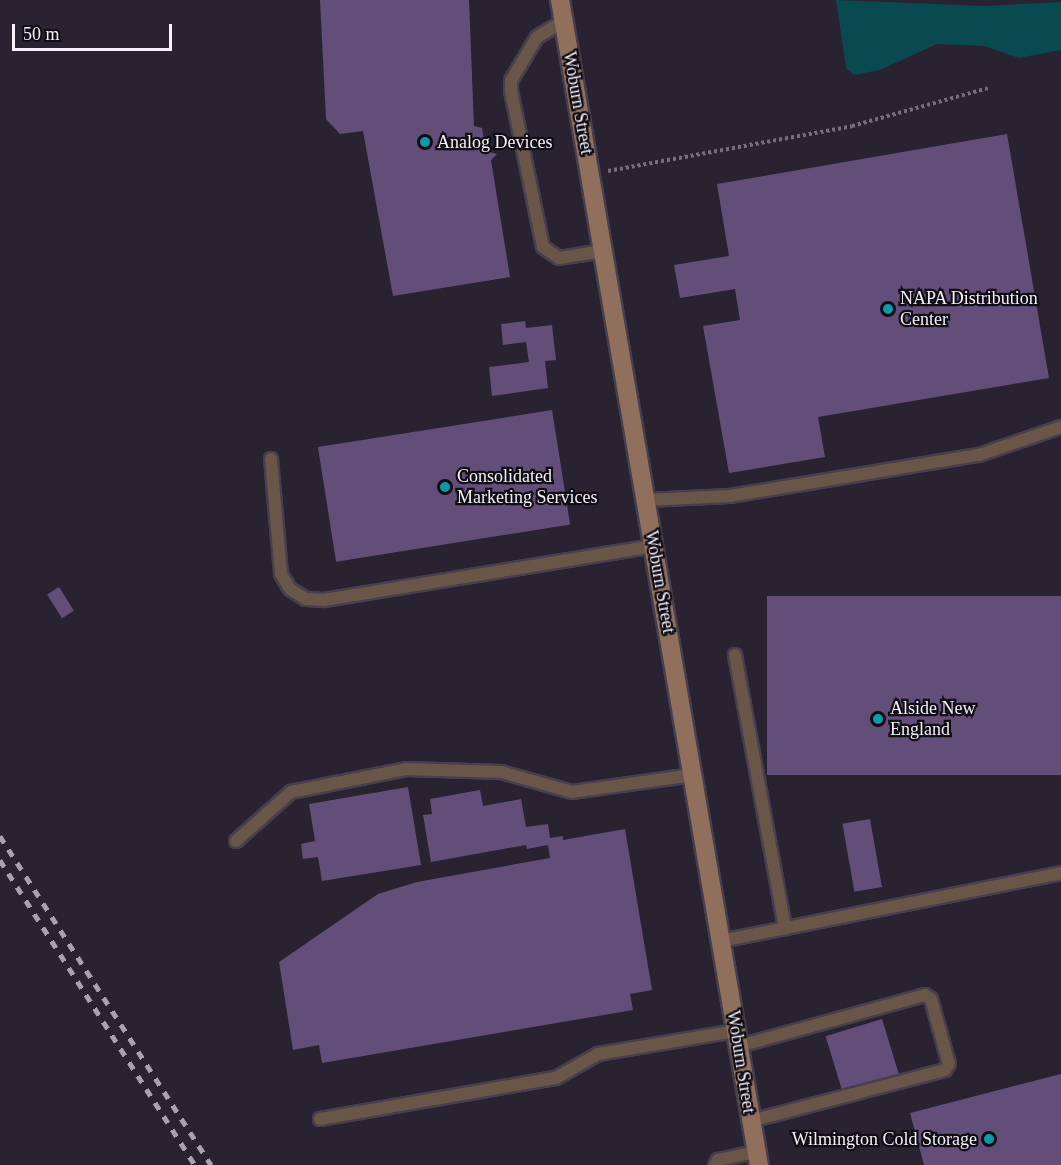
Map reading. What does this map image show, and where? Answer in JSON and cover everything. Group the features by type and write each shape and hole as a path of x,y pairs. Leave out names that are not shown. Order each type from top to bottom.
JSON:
{"street":[{"name":"Woburn Street","path":"560,0 758,1159"}],"lane":[{"path":"564,21 537,37 511,81 511,91 543,247 560,258 603,251"},
{"path":"646,500 730,496 979,455 1061,427"},
{"path":"271,459 281,574 290,589 306,598 324,600 653,546"},
{"path":"735,655 785,928"},
{"path":"236,841 291,792 406,769 501,772 572,792 693,775"},
{"path":"721,941 1061,873"},
{"path":"320,1119 556,1078 598,1054 738,1038 925,995 931,999 949,1064 945,1070 751,1122"},
{"path":"715,1165 718,1160 758,1159"}],"path":[{"path":"590,175 852,126 988,88"}],"shaded area":[{"path":"836,0 985,6 1061,2 1061,50 1019,58 985,46 937,44 880,70 854,75 846,68"}],"building":[{"name":"Analog Devices","path":"320,0 469,0 474,126 482,128 486,151 497,154 491,160 510,277 393,296 363,131 340,134 326,119"},
{"name":"NAPA Distribution Center","path":"1007,134 1049,378 818,417 825,457 729,473 703,326 740,320 735,289 680,298 674,265 729,256 717,184"},
{"path":"525,321 526,328 552,325 556,360 545,361 548,388 492,396 489,367 529,362 526,342 503,345 501,324"},
{"name":"Consolidated Marketing Services","path":"552,410 570,525 336,562 318,447"},
{"path":"59,587 74,611 62,618 47,594"},
{"path":"767,596 1061,596 1061,775 767,775"},
{"path":"408,787 421,865 322,881 318,857 303,859 301,844 315,841 309,804"},
{"path":"480,790 483,806 521,799 526,827 548,824 550,838 563,836 563,840 625,829 652,990 630,994 633,1010 322,1063 319,1045 293,1050 279,962 378,894 417,882 550,858 548,845 527,849 526,845 431,862 423,815 432,814 430,799"},
{"path":"870,819 882,887 854,892 842,824"},
{"path":"882,1019 899,1074 843,1092 826,1036"},
{"name":"Wilmington Cold Storage","path":"1061,1074 1061,1165 924,1165 910,1113"}],"railway":[{"path":"0,836 211,1165"},
{"path":"0,860 195,1165"}],"place":[{"name":"Analog Devices","path":"425,142"},
{"name":"NAPA Distribution Center","path":"888,309"},
{"name":"Consolidated Marketing Services","path":"445,487"},
{"name":"Alside New England","path":"878,719"},
{"name":"Wilmington Cold Storage","path":"989,1139"}]}
